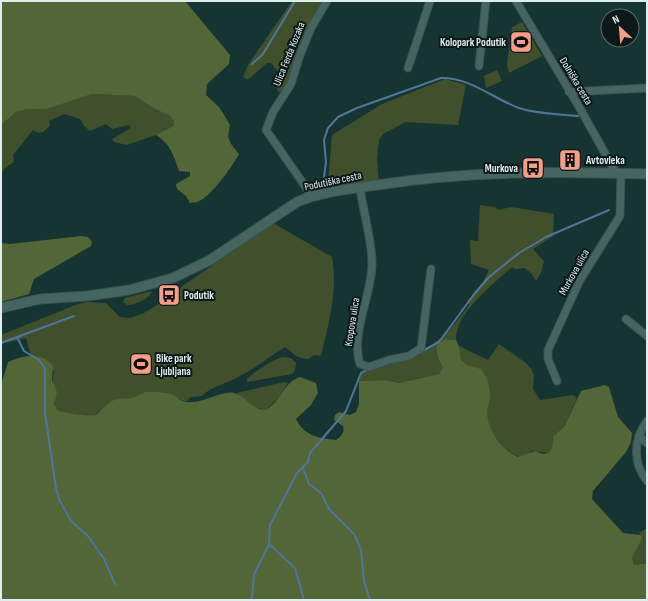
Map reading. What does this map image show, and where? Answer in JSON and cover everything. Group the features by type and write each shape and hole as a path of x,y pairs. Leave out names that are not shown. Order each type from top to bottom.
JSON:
{"street":[{"name":"Ulica Ferda Kozaka","path":"312,196 266,130 273,112 291,84 300,55 311,28 327,1"},
{"path":"408,68 430,1"},
{"path":"479,66 486,1"},
{"name":"Dolniška cesta","path":"516,1 618,173"},
{"path":"569,92 647,88"},
{"name":"Podutiška cesta","path":"1,308 40,299 87,296 129,290 173,278 210,260 298,202 312,196 360,187 451,175 572,172 647,174"},
{"name":"Murkova ulica","path":"557,380 548,359 548,350 580,280 620,216 618,173"},
{"name":"Kropova ulica","path":"360,187 372,264 359,335 358,359 360,364 369,367 389,360 409,356 420,348 431,269"},
{"path":"626,319 647,336"},
{"path":"647,421 639,436 636,453 637,463 647,481"},
{"path":"639,436 647,443"}],"green space":[{"path":"1,1 185,1 230,55 229,64 207,84 206,95 219,107 230,125 228,136 231,144 239,154 227,173 209,194 197,202 190,203 186,196 177,189 176,184 190,176 190,172 179,171 168,146 156,135 174,126 174,121 170,116 153,108 135,96 92,94 47,109 28,109 16,112 1,125"},
{"path":"292,1 324,1 285,91 278,92 276,85 279,81 277,79 279,73 271,63 267,63 250,78 247,79 243,77 248,65"},
{"name":"Kolopark Podutik","path":"522,22 542,56 509,73 507,65 512,27"},
{"path":"497,70 502,81 486,88 484,76"},
{"path":"445,79 466,85 458,125 406,122 383,134 379,140 377,159 379,181 335,187 333,182 328,182 332,135 382,104"},
{"path":"92,94 135,96 153,108 170,116 174,121 174,126 167,131 127,145 114,142 112,139 131,128 129,125 112,129 106,124 90,131 84,126 80,119 64,114 49,121 50,126 43,132 39,133 33,130 13,155 14,162 6,167 1,174 1,125 3,123 16,112 28,109 47,109"},
{"path":"480,205 495,207 498,210 511,207 554,214 553,236 533,249 544,261 541,272 536,281 532,274 525,268 515,269 512,267 486,290 462,320 457,330 456,340 445,339 436,346 438,358 443,368 439,374 399,383 385,380 359,381 360,375 375,367 423,350 430,346 449,330 469,305 468,300 483,282 489,270 471,264 470,240 478,241"},
{"path":"273,223 332,257 334,283 332,307 321,356 314,355 309,359 301,358 285,347 246,373 211,389 202,396 191,397 186,402 177,398 98,412 93,416 61,418 55,410 53,386 54,372 38,356 31,356 26,338 1,344 1,335 78,304 87,302 106,303 120,317 130,318 144,313 170,297 184,285"},
{"path":"81,236 88,237 92,242 91,246 34,279 29,294 1,302 1,243 10,244"},
{"path":"152,291 148,297 138,303 127,305 123,302 125,298"},
{"path":"445,339 456,340 459,346 461,360 469,366 481,369 483,372 490,390 490,400 487,410 489,425 492,432 501,444 512,454 518,457 535,451 543,454 548,453 552,448 553,436 564,427 581,391 605,385 609,387 618,417 632,433 631,442 626,452 593,491 592,499 623,533 641,535 642,538 632,558 634,565 647,563 647,600 1,600 1,385 8,362 27,356 38,356 48,361 53,366 52,380 57,392 54,404 57,410 88,415 95,415 114,400 133,398 145,392 172,394 181,401 185,402 200,401 224,393 234,393 242,396 251,405 265,410 271,407 289,384 300,377 316,383 318,393 311,405 296,419 299,425 308,433 318,437 336,440 342,434 343,426 334,420 335,415 339,412 350,415 356,412 359,404 359,381 385,380 399,383 439,374 443,368 438,358 436,346"},
{"path":"499,344 526,363 531,369 534,375 533,389 540,400 573,395 577,398 564,427 553,436 552,448 548,453 532,451 526,456 519,457 506,449 492,431 487,416 489,384 461,360 459,346 488,360"},
{"path":"282,357 291,358 296,363 295,370 292,374 247,382 247,379 259,370"},
{"path":"284,382 288,383 277,400 265,410 254,407 237,393"},
{"path":"647,528 647,563 634,565 632,558 639,544 641,535 639,533"}],"waterway":[{"path":"252,64 263,54 295,1"},
{"path":"323,184 326,162 324,140 328,128 338,117 357,108 441,78 461,81 526,110 540,113 578,116"},
{"path":"413,356 439,342 475,293 489,277 519,253 546,237 609,210"},
{"path":"1,343 74,316"},
{"path":"17,337 24,351 39,360 45,369 45,413 59,499 71,521 88,536 104,559 115,584"},
{"path":"250,600 252,597 254,575 269,544 270,525 297,473 308,462 310,453 346,411 361,373 369,369"},
{"path":"303,468 309,484 321,493 329,509 354,534 361,550 364,581 370,600"},
{"path":"269,544 295,568 304,600"}],"place":[{"name":"Kolopark Podutik","path":"521,42"},
{"name":"Avtovleka","path":"570,160"},
{"name":"Murkova","path":"533,168"},
{"name":"Podutik","path":"169,295"},
{"name":"Bike park Ljubljana","path":"141,364"}]}
